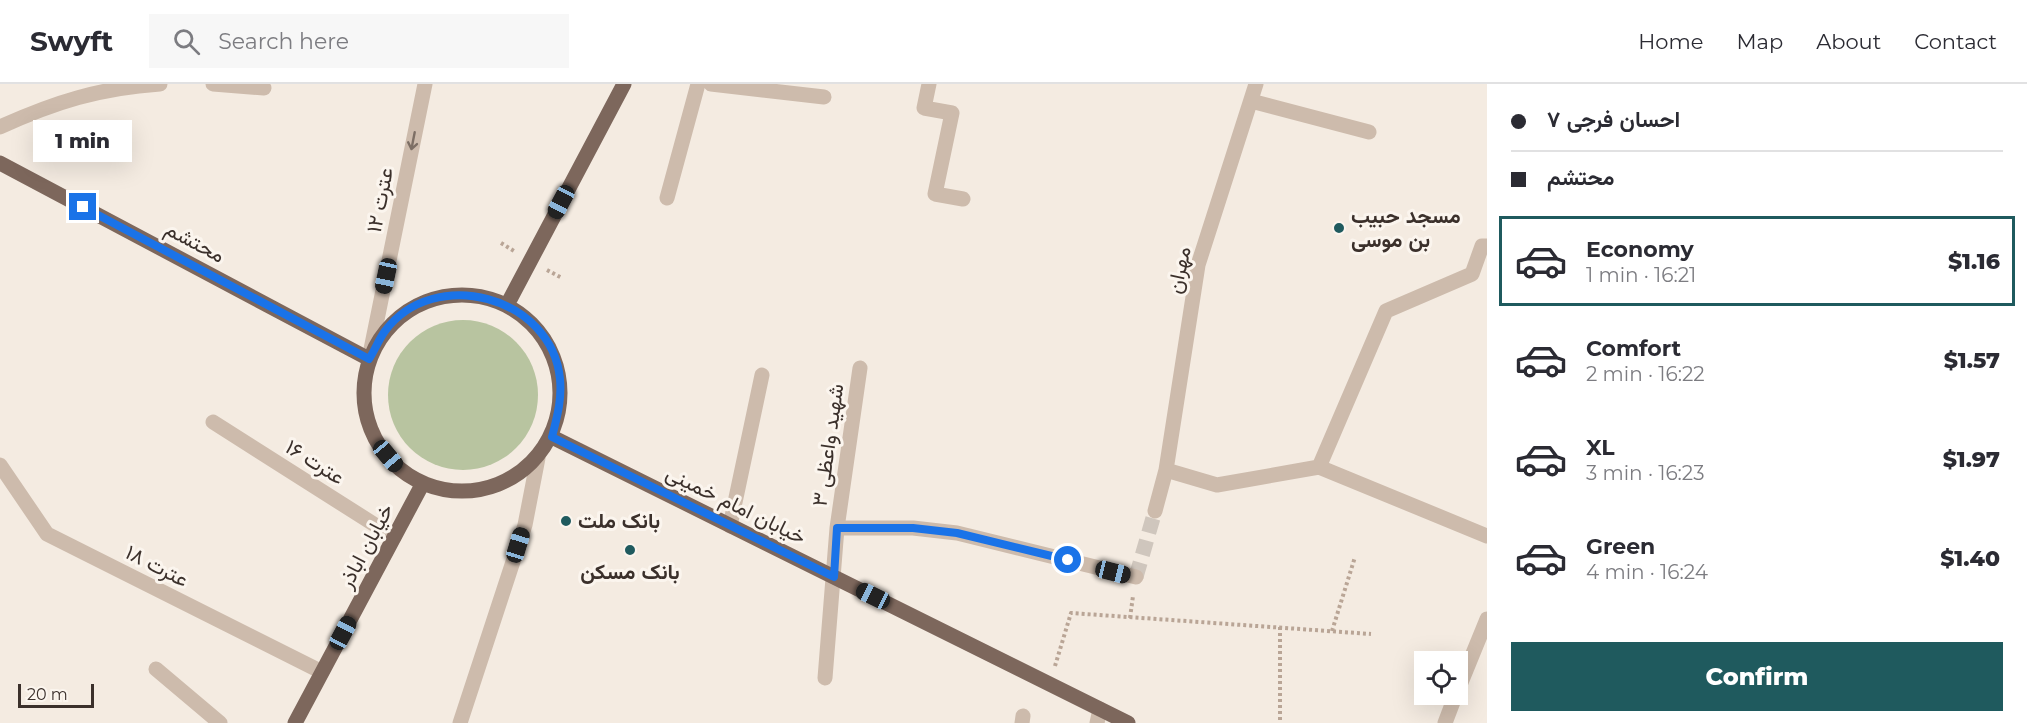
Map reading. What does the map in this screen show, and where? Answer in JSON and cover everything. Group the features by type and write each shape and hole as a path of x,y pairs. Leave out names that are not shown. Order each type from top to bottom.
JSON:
{"main road":[{"path":"507,305 624,84"},
{"name":"محتشم","path":"0,163 369,359"},
{"path":"475,295 507,305 532,322 550,348 560,377 560,407 552,437 537,458 519,475 496,486 472,492 447,491 423,483 397,468 378,445 367,418 364,388 369,359 386,330 411,308 421,304 442,296 475,295"},
{"name":"خیابان امام خمینی","path":"552,437 1049,684 1098,716 1128,723"},
{"name":"خیابان اباذر","path":"295,723 423,483"}],"street":[{"path":"0,127 50,105 87,93 160,84"},
{"path":"213,84 264,88"},
{"name":"عترت ۱۲","path":"369,359 425,84"},
{"path":"668,198 698,84"},
{"path":"711,84 824,97"},
{"path":"929,84 924,108 952,113 935,194 963,199"},
{"name":"مهران","path":"1155,511 1166,470 1198,265 1256,84"},
{"path":"1251,101 1370,132"},
{"path":"1319,467 1386,311 1472,274 1482,246 1487,246"},
{"name":"شهید واعظی ۳","path":"825,678 837,528 860,368"},
{"path":"730,526 762,375"},
{"name":"عترت ۱۶","path":"213,422 394,537"},
{"path":"460,723 525,525 537,458"},
{"name":"عترت ۱۸","path":"0,465 48,534 322,672"},
{"path":"1166,470 1217,485 1319,467 1487,536"},
{"path":"837,528 913,528 957,533 1136,578"},
{"path":"1468,666 1487,620"},
{"path":"156,669 220,723"},
{"path":"1445,723 1452,705"}],"path":[{"path":"1332,631 1355,557"},
{"path":"1049,684 1071,613 1371,634"},
{"path":"1280,627 1280,723"}],"green space":[{"path":"463,320 492,326 516,342 532,366 538,395 532,424 516,448 492,464 463,470 434,464 410,448 394,424 388,395 394,366 410,342 434,326"}],"tunnel":[{"path":"1136,577 1155,511"}],"place":[{"name":"مسجد حبیب بن موسی","path":"1339,228"},
{"name":"بانک ملت","path":"566,521"},
{"name":"بانک مسکن","path":"630,550"}],"route":[{"path":"83,207 369,359 386,330 411,308 442,296 475,295 507,305 532,322 550,348 555,362 560,377 560,407 552,437 834,577 837,528 913,528 957,533 1068,560"}]}
